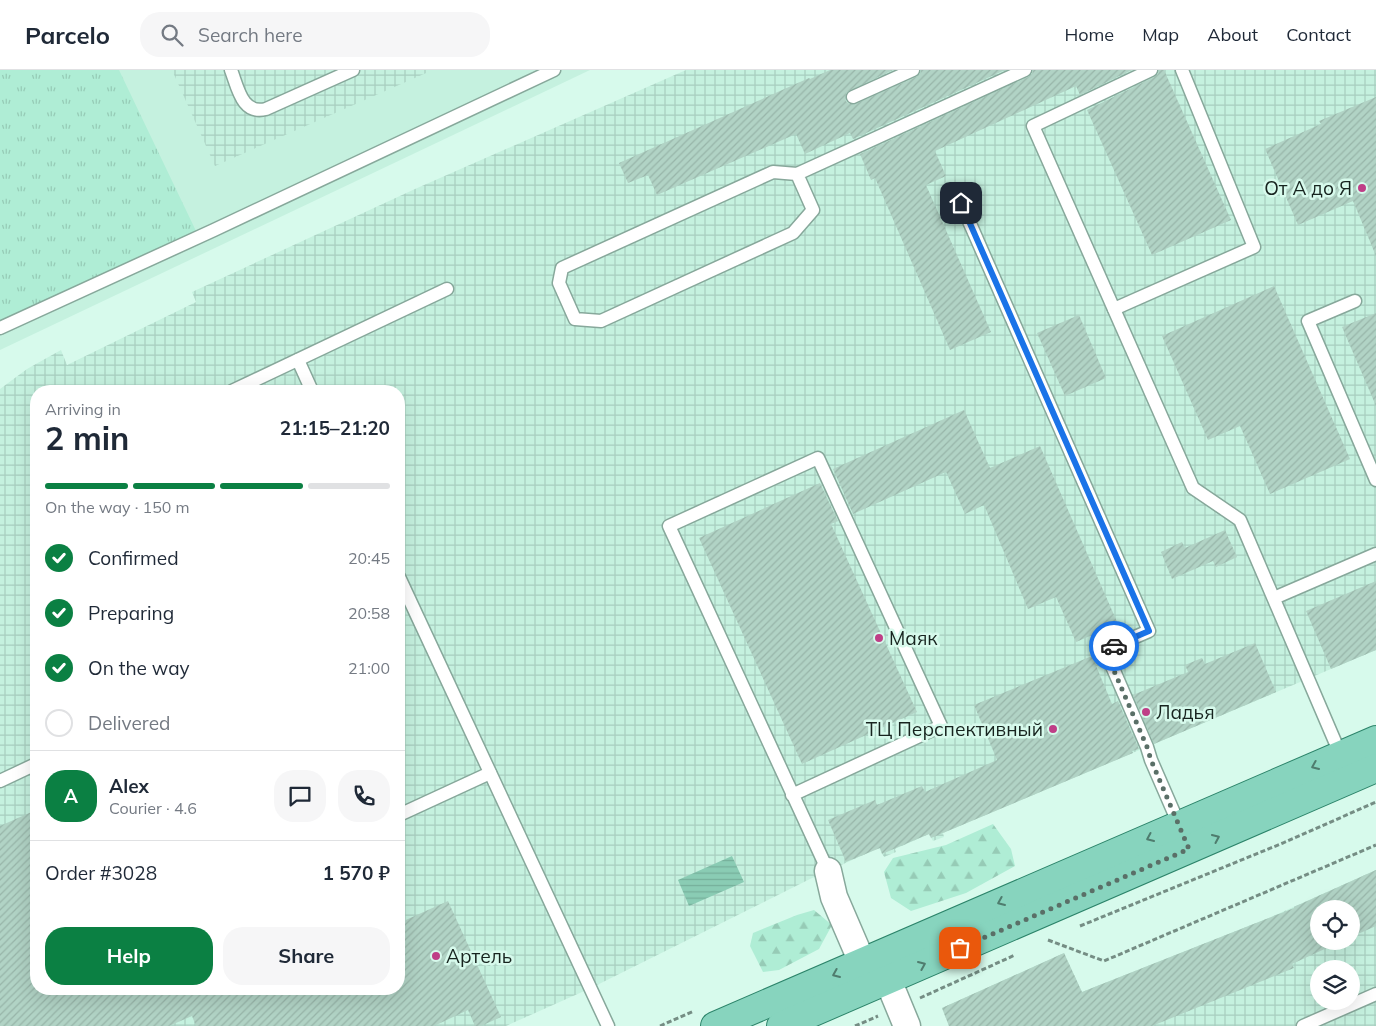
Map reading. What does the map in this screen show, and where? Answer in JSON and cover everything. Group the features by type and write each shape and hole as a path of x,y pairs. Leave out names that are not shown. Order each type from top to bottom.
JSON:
{"main road":[{"path":"715,1026 862,962 1184,837 1346,767 1376,740"},
{"path":"1346,767 1376,768"},
{"path":"781,1026 888,980 1184,837"}],"street":[{"path":"828,871 834,897 862,962 888,980 904,1016"}],"lane":[{"path":"231,70 246,105 259,111 266,110 353,70"},
{"path":"0,328 214,230 554,70"},
{"path":"854,97 913,70"},
{"path":"797,174 813,210 793,233 601,321 575,319 558,283 562,268 773,172 797,174 1025,70"},
{"path":"1151,70 1033,126 1193,488 1240,520 1346,767"},
{"path":"1114,309 1254,247 1182,70"},
{"path":"961,203 1149,631 1105,650 1184,837"},
{"path":"245,385 448,289"},
{"path":"1355,301 1308,322 1376,480"},
{"path":"298,360 309,385"},
{"path":"792,795 941,726 818,458 669,526 792,795 828,871"},
{"path":"1274,598 1376,554"},
{"path":"405,589 608,1026"},
{"path":"0,781 30,767"},
{"path":"405,812 490,773"},
{"path":"1303,1026 1376,994"}],"path":[{"path":"1075,928 1282,843 1376,802"},
{"path":"1057,936 1048,940 1104,962 1376,845"},
{"path":"855,1026 904,1016 1022,952"}],"shaded area":[{"path":"0,70 590,70 0,350"},
{"path":"172,70 433,70 215,166"},
{"path":"686,70 1376,70 1376,650 943,833 944,837 933,841 929,834 895,849 896,852 884,857 879,848 810,879 591,988 506,1026 0,1026 0,389 27,369 61,350 67,365 196,302 192,292 415,189"},
{"path":"732,856 744,882 689,906 678,880"},
{"path":"1376,870 1376,1026 949,1026 942,1008 1064,953 1082,992 1271,917"}],"green space":[{"path":"0,70 119,70 196,231 0,322"},
{"path":"993,824 1011,849 1015,866 966,893 911,911 891,898 884,872 893,858 946,845"},
{"path":"814,910 832,925 819,949 779,970 763,972 750,946 753,933"}],"building":[{"path":"830,70 893,70 847,92 845,100 853,105 916,77 920,74 921,70 1005,70 853,139 850,133 805,154 796,134 657,195 648,175 628,183 619,163"},
{"path":"1033,70 1132,70 1080,95 1076,86 935,151 946,176 926,185 991,332 950,350 875,178 871,180 860,154 1028,77 1032,74"},
{"path":"1159,70 1164,70 1231,220 1152,255 1087,110 1154,77 1158,74"},
{"path":"1376,97 1376,256 1353,201 1298,225 1265,149 1321,124 1319,121"},
{"path":"1274,286 1350,459 1270,494 1240,426 1208,440 1162,336"},
{"path":"1376,313 1376,406 1342,327"},
{"path":"1079,315 1106,378 1065,396 1037,333"},
{"path":"964,410 990,468 1040,446 1118,624 1076,642 1056,597 1028,609 984,505 965,514 946,472 853,514 833,469"},
{"path":"820,483 838,521 831,524 917,712 802,764 699,538"},
{"path":"1225,530 1237,557 1216,567 1213,561 1172,579 1161,552 1182,542 1185,548"},
{"path":"1376,581 1376,650 1331,669 1306,611"},
{"path":"1255,643 1276,692 1154,744 1133,695 1188,672 1185,665 1202,658 1205,664"},
{"name":"ТЦ Перспективный","path":"1092,656 1112,704 1118,701 1139,749 931,838 929,834 882,854 880,848 846,862 828,820 875,800 877,805 922,786 925,792 997,760 974,705"},
{"path":"30,813 30,995 405,995 405,920 448,901 501,1017 481,1026 475,1026 468,1010 434,1026 196,1026 192,1016 169,1026 0,1026 0,826"},
{"path":"1376,870 1376,926 1360,933 1360,900 1310,900 1310,950 1322,950 1292,964 1294,968 1152,1026 949,1026 942,1008 1064,953 1082,992 1294,907"}],"way so far":[{"path":"960,948 1189,849 1105,650 1114,646"}],"place":[{"name":"От А до Я","path":"1362,188"},
{"name":"Маяк","path":"879,638"},
{"name":"Ладья","path":"1146,712"},
{"name":"ТЦ Перспективный","path":"1053,729"},
{"name":"Артель","path":"436,956"}],"route":[{"path":"961,203 1149,631 1114,646"}]}
